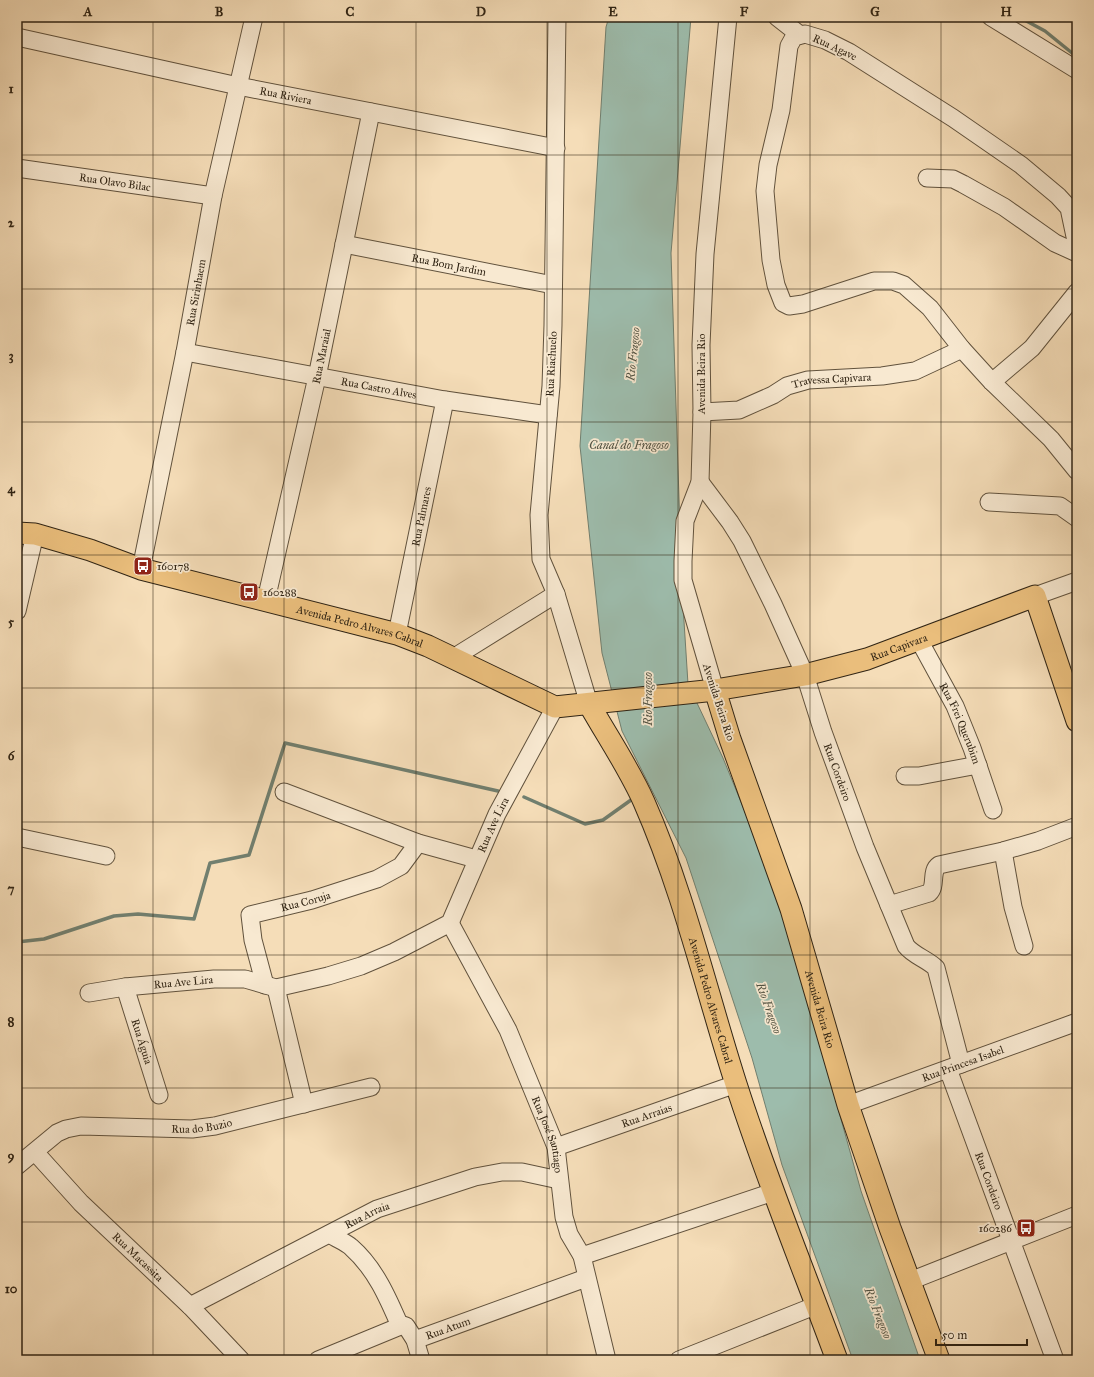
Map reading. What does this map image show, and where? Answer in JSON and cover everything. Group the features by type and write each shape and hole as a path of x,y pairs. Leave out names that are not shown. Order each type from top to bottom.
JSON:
{"main road":[{"name":"Avenida Pedro Alvares Cabral","path":"22,532 90,550 141,569 397,634 428,646 555,707"},
{"name":"Rua Capivara","path":"707,691 805,676 845,666 1035,596"},
{"path":"1035,596 1075,708"},
{"path":"555,707 707,691"},
{"name":"Avenida Beira Rio","path":"707,691 730,739 791,909 848,1105 890,1228 939,1360"},
{"name":"Avenida Pedro Alvares Cabral","path":"594,703 644,802 664,853 695,945 736,1084 773,1192 837,1360"}],"street":[{"name":"Rua Sirinhaem","path":"141,569 185,352 212,196 254,17"},
{"name":"Rua Riachuelo","path":"557,17 556,221 553,325 548,415 539,515 541,559 556,594 594,703"},
{"name":"Avenida Beira Rio","path":"707,691 683,580 685,521 700,482 702,412 701,345 705,254 728,17"},
{"path":"777,17 800,35"},
{"path":"991,17 1077,70"},
{"name":"Rua Agave","path":"962,349 926,304 909,288 900,283 886,280 867,282 813,301 789,306 783,303 779,296 771,260 766,191 768,165 782,105 789,46 794,37 800,35 820,38 849,52 953,118 1021,165 1058,196 1069,208 1077,246"},
{"name":"Rua Riviera","path":"17,37 238,86 556,148"},
{"name":"Rua Maraial","path":"266,600 317,377 371,112"},
{"name":"Rua Olavo Bilac","path":"17,168 212,196"},
{"path":"927,178 953,179 963,184 1004,207 1055,243 1077,253"},
{"name":"Rua Bom Jardim","path":"344,244 553,285"},
{"path":"992,382 1032,348 1077,292"},
{"name":"Travessa Capivara","path":"702,412 739,410 773,395 787,386 808,380 882,376 915,371 962,349"},
{"path":"962,349 992,382 1051,439 1077,471"},
{"name":"Rua Castro Alves","path":"185,352 445,400 548,415"},
{"name":"Rua Palmares","path":"397,634 445,400"},
{"name":"Rua Cordeiro","path":"700,482 730,522 742,541 805,676 848,803 906,946 911,952 931,963 936,968 955,1067 1013,1241 1055,1360"},
{"path":"989,502 1060,506 1077,518"},
{"path":"17,611 22,532"},
{"name":"Rua Capivara","path":"1035,596 1077,581"},
{"path":"453,658 556,594"},
{"name":"Rua Frei Querubim","path":"919,640 955,706 978,765 993,810"},
{"name":"Rua Ave Lira","path":"89,993 125,987 214,979 245,979 271,987 328,976 362,966 394,952 450,923 476,859 508,793 555,707"},
{"path":"905,776 919,776 978,765"},
{"path":"284,792 418,843 476,859"},
{"path":"889,905 929,893 933,888 934,869 939,865 1003,851 1038,841 1077,826"},
{"path":"17,837 106,856"},
{"name":"Rua Coruja","path":"271,987 253,940 250,915 312,900 377,879 401,866 418,843"},
{"path":"1003,851 1013,907 1024,946"},
{"name":"Rua José Santiago","path":"450,923 508,1030 556,1147 562,1208 566,1227 582,1256 586,1278 607,1360"},
{"name":"Rua Águia","path":"125,987 159,1095"},
{"path":"271,987 304,1104"},
{"name":"Rua Princesa Isabel","path":"848,1105 955,1067 1075,1028"},
{"name":"Rua Arraias","path":"556,1147 736,1084"},
{"name":"Rua do Buzio","path":"17,1166 57,1133 66,1129 81,1126 192,1129 214,1126 272,1110 304,1104 371,1087"},
{"name":"Rua Macassita","path":"35,1152 81,1203 190,1306 233,1358"},
{"name":"Rua Arraia","path":"190,1306 377,1209 475,1177 502,1172 522,1172 559,1180"},
{"path":"582,1256 773,1192"},
{"path":"910,1281 1077,1215"},
{"path":"318,1360 400,1326 386,1294 366,1263 351,1247 330,1234"},
{"name":"Rua Atum","path":"400,1326 406,1326 409,1328 415,1340 586,1278"},
{"path":"679,1360 817,1305"},
{"path":"415,1340 421,1360"}],"water":[{"name":"Canal do Fragoso","path":"609,17 691,17 671,253 682,590 688,684 723,758 799,944 820,1044 861,1191 920,1360 853,1360 782,1165 752,1058 686,858 622,731 602,653 580,446 606,27"}],"waterway":[{"path":"1019,17 1045,31 1077,57"},
{"path":"17,942 44,939 114,916 138,914 194,919 210,863 249,855 285,743 498,791"},
{"path":"524,797 585,824 603,820 631,800"}],"place":[{"name":"160178","path":"143,566"},
{"name":"160288","path":"249,592"},
{"name":"160286","path":"1026,1228"}],"water label":[{"name":"Rio Fragoso","path":"633,354"},
{"name":"Rio Fragoso","path":"648,699"},
{"name":"Rio Fragoso","path":"769,1008"},
{"name":"Rio Fragoso","path":"878,1313"}]}
